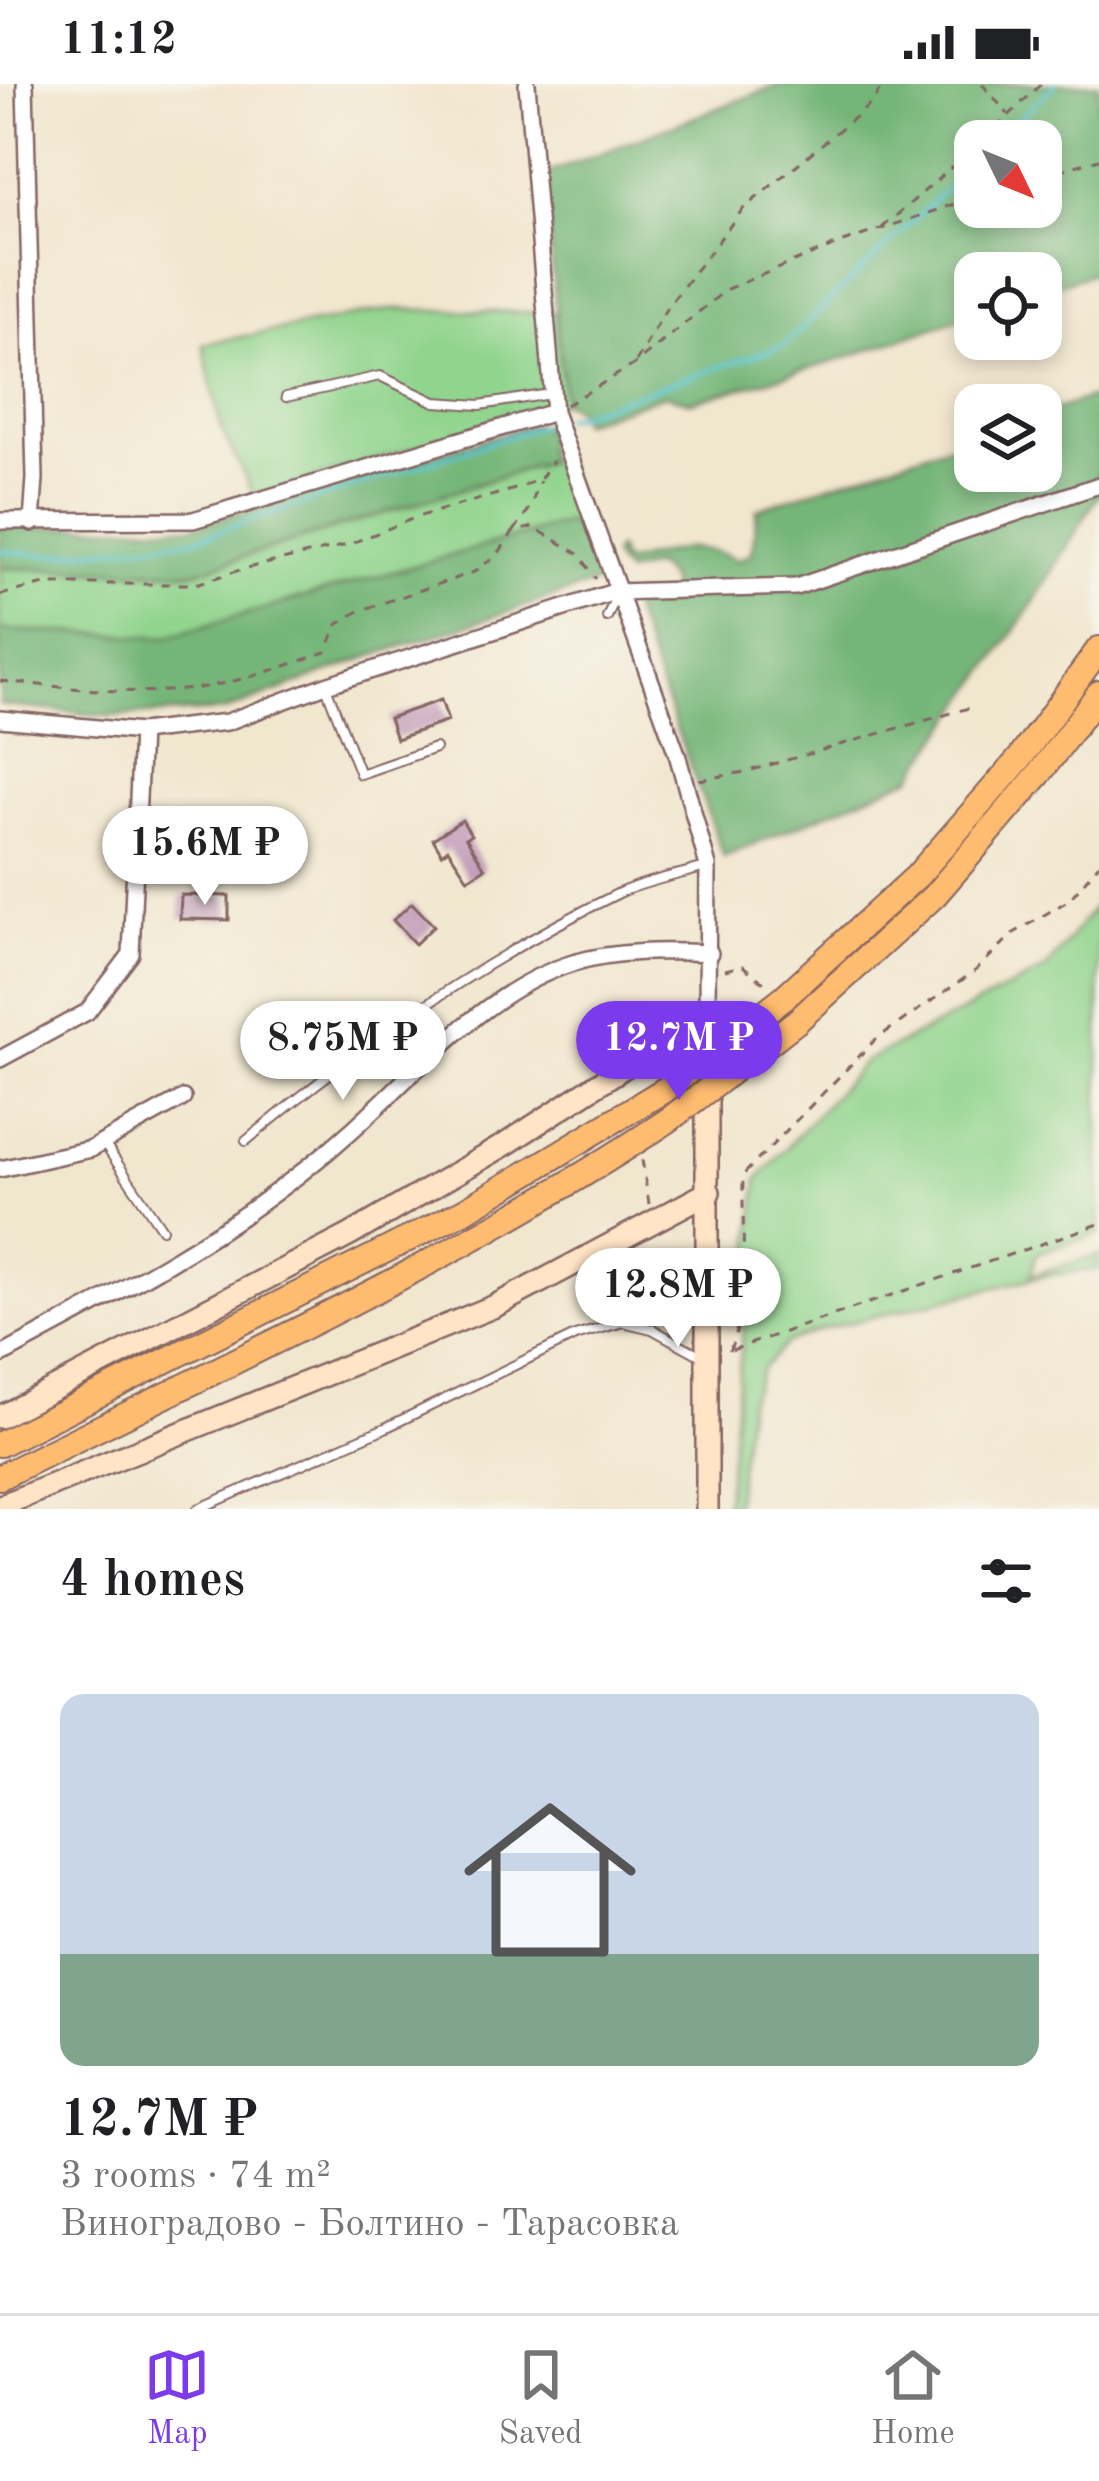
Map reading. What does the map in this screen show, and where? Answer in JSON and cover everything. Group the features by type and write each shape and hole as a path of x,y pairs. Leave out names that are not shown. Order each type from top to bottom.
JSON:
{"main road":[{"path":"0,1444 464,1211 666,1089 783,998 917,876 1020,758 1099,650"},
{"path":"0,1477 477,1238 670,1119 797,1021 934,896 1039,775 1099,693"}],"street":[{"path":"25,84 32,523"},
{"path":"527,84 554,412 686,782 708,866 706,1509"},
{"path":"0,521 193,520 554,412"},
{"path":"0,719 141,732 227,722 616,591 796,587 1099,485"},
{"path":"0,1059 87,1012 130,954 141,732"},
{"path":"0,1356 172,1260 273,1194 376,1108 438,1048 524,984 573,963 614,955 710,953"},
{"path":"0,1417 350,1235 506,1144 706,1013"},
{"path":"0,1169 91,1149 183,1098"},
{"path":"0,1506 495,1306 709,1192"}],"lane":[{"path":"286,398 380,376 435,402 480,405 552,394"},
{"path":"607,617 616,591"},
{"path":"326,685 360,774 435,748"},
{"path":"246,1141 350,1057 508,955 622,891 708,866"},
{"path":"103,1141 162,1229"},
{"path":"198,1509 385,1428 575,1336 623,1322 652,1329 707,1358"}],"path":[{"path":"635,364 666,308 743,209 873,102 884,84"},
{"path":"982,84 1009,115"},
{"path":"1004,120 1040,84"},
{"path":"1062,170 1099,159"},
{"path":"880,229 954,165"},
{"path":"554,412 635,364 727,289 954,203"},
{"path":"0,681 131,691 196,688 262,675 326,652 337,625 358,611 474,572 498,554 530,508 541,478 567,443"},
{"path":"0,595 45,584 196,584 347,545 541,478"},
{"path":"513,532 533,527 579,554 589,572 616,591"},
{"path":"686,782 745,772 969,708"},
{"path":"1099,864 1069,900 1013,933 975,971 876,1039 743,1175 739,1314 737,1337 729,1351 1099,1225"},
{"path":"709,973 743,966 783,998"},
{"path":"639,1140 649,1204"}],"green space":[{"path":"781,84 1099,84 1099,271 1062,283 1062,252 954,252 954,320 836,361 691,402 665,395 581,422 577,410 564,402 544,175"},
{"path":"391,309 556,313 564,402 255,497 221,428 203,344"},
{"path":"1099,395 1099,494 1029,610 912,777 724,857 632,609 634,596 672,593 669,579 656,566 626,573 612,557 617,549 624,563 694,549 737,560 752,553 757,509 954,443 954,492 1062,492 1062,407"},
{"path":"534,424 547,431 547,462 195,572 0,568 0,527 193,526"},
{"path":"562,458 583,518 166,637 0,630 0,568 195,572"},
{"path":"583,518 608,579 366,658 225,711 108,716 0,705 0,630 166,637"},
{"path":"1099,901 1099,1234 1037,1253 1031,1275 1099,1255 1099,1269 1042,1276 823,1329 786,1343 762,1369 748,1403 734,1509 725,1509 758,1179 864,1062 1046,969"}],"building":[{"path":"441,700 448,721 396,739 389,718"},
{"path":"462,820 471,835 466,838 485,868 468,879 448,849 442,854 433,839"},
{"path":"299,830 303,856 270,860 266,835"},
{"path":"181,895 229,896 229,920 180,919"},
{"path":"412,903 434,926 415,944 393,920"}],"waterway":[{"path":"1018,120 1055,84"},
{"path":"563,419 783,346 954,181"},
{"path":"0,551 50,555 192,540 552,422"}]}
